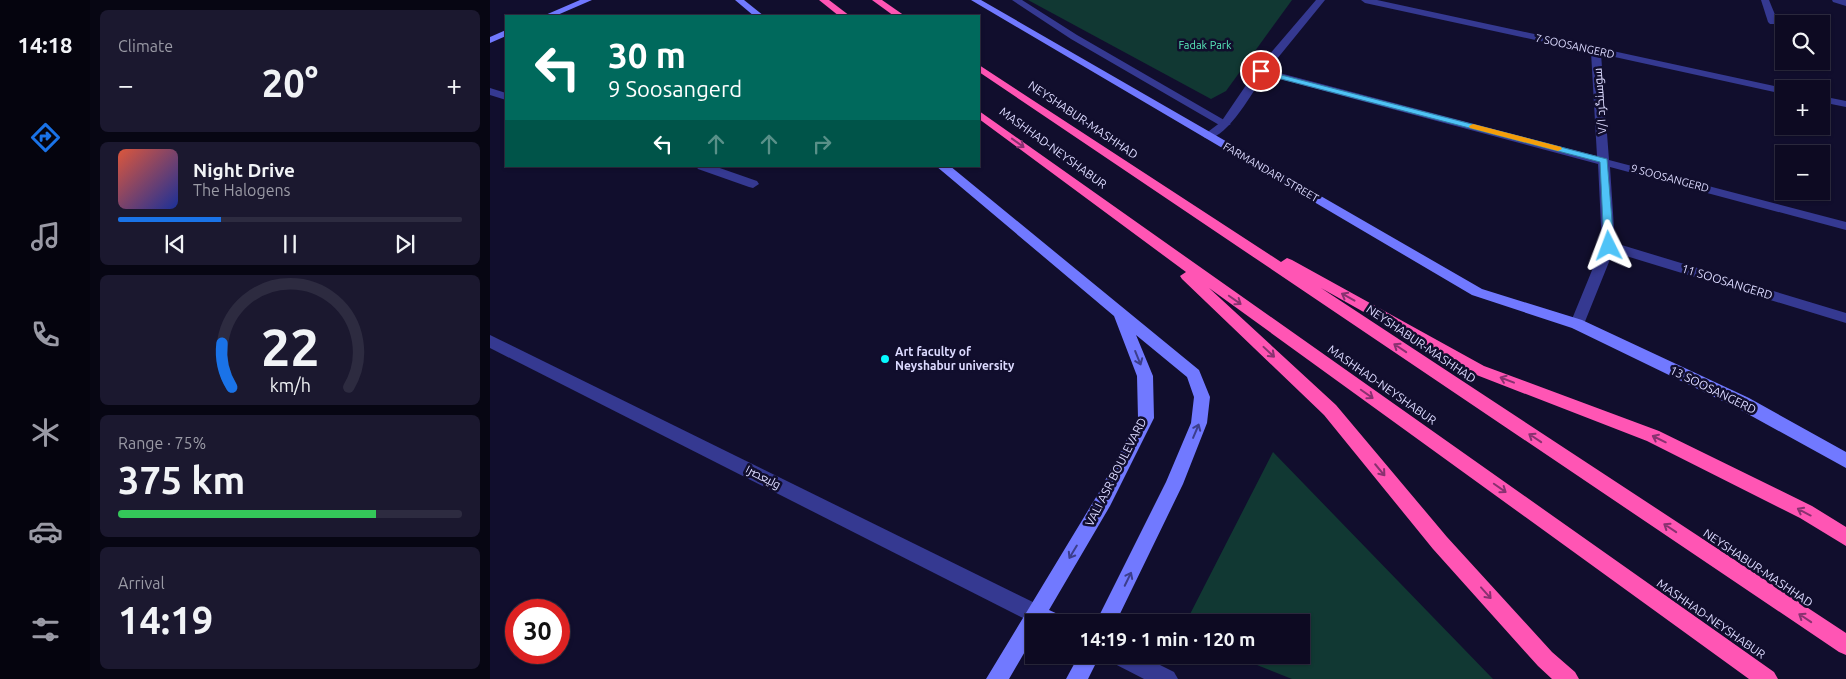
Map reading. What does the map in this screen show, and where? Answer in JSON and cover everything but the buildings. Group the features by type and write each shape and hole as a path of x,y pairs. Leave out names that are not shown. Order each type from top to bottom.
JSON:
{"highway":[{"path":"823,0 844,15"},
{"path":"876,0 898,15"},
{"name":"NEYSHABUR-MASHHAD","path":"980,69 1846,645"},
{"name":"MASHHAD-NEYSHABUR","path":"980,115 1144,235 1767,679"},
{"path":"1187,206 1479,370 1653,436 1806,512 1846,537"},
{"path":"1144,235 1330,410 1440,543 1545,660 1568,679"}],"main road":[{"path":"550,15 588,0"},
{"path":"739,0 758,15"},
{"name":"FARMANDARI STREET","path":"974,0 1477,292 1577,324"},
{"path":"490,40 505,33"},
{"path":"943,167 1193,374 1202,398 1199,423 1178,475 1110,614"},
{"name":"VALI ASR BOULEVARD","path":"1046,614 1146,418 1145,376 1120,312"},
{"name":"13 SOOSANGERD","path":"1577,324 1743,403 1846,461"},
{"name":"VALI ASR BOULEVARD","path":"997,679 1025,643"},
{"path":"1077,679 1085,664"}],"street":[{"path":"1016,0 1074,37 1225,124"},
{"path":"1209,136 1225,124 1261,71 1321,0"},
{"name":"7 SOOSANGERD","path":"1366,0 1405,4 1596,51 1775,89"},
{"path":"1765,0 1773,22"},
{"path":"1836,0 1846,3"},
{"name":"سوسنگرد ۷/۱","path":"1577,324 1609,246 1596,51"},
{"name":"9 SOOSANGERD","path":"1261,71 1846,226"},
{"path":"490,91 505,97"},
{"path":"1830,101 1846,104"},
{"path":"705,167 753,184"},
{"name":"11 SOOSANGERD","path":"1609,246 1846,318"},
{"name":"ولیعصر۱","path":"490,341 1036,614"},
{"path":"1136,664 1167,679"}],"green space":[{"name":"Fadak Park","path":"1028,0 1292,0 1226,91 1211,99"},
{"path":"1273,452 1493,679 1292,679 1254,664 1310,664 1310,614 1190,614"}],"slow traffic":[{"path":"1473,126 1558,149"}],"place":[{"name":"Art faculty of Neyshabur university","path":"885,359"}],"route":[{"path":"1261,71 1604,161 1609,246"}]}
